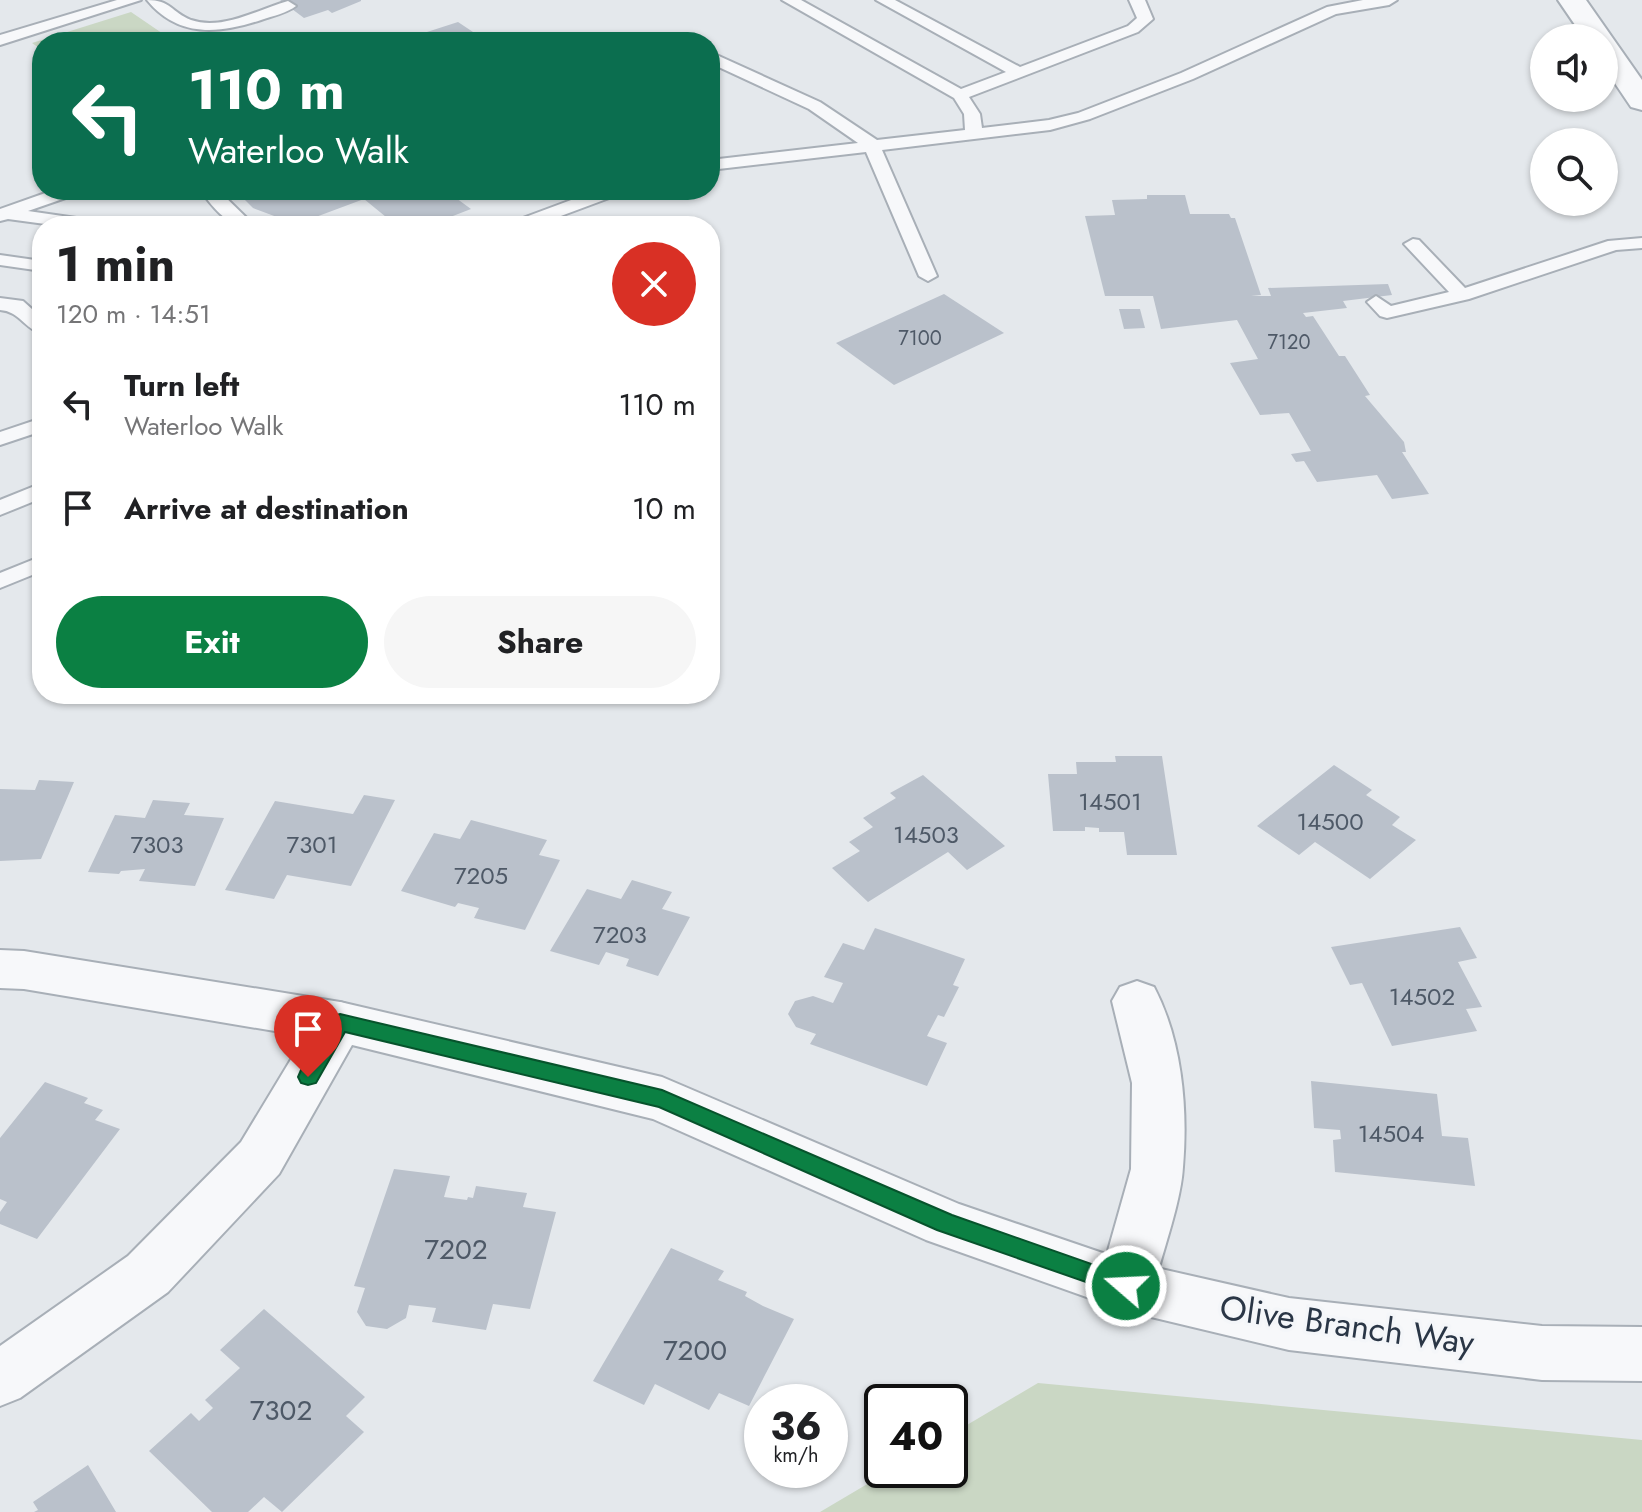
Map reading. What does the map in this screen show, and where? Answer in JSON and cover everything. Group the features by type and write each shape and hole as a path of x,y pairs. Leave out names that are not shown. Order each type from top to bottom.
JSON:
{"street":[{"path":"1572,0 1588,24"},
{"path":"1618,66 1642,101"},
{"name":"Olive Branch Way","path":"0,969 24,970 340,1022 662,1099 945,1223 1126,1286 1289,1324 1542,1353 1642,1354"},
{"path":"1126,1286 1157,1169 1158,1083 1137,1001"},
{"path":"0,1379 148,1274 260,1158 340,1022"}],"lane":[{"path":"0,40 133,0"},
{"path":"155,0 187,24 199,26 218,26 288,6"},
{"path":"790,0 960,95 972,114 974,136"},
{"path":"884,0 1019,73"},
{"path":"960,95 1133,29 1145,19 1137,0"},
{"path":"720,164 1050,125 1084,116 1187,76 1332,10 1389,0"},
{"path":"720,61 801,96 872,145 928,276"},
{"path":"3,214 43,200"},
{"path":"217,200 234,216"},
{"path":"547,216 588,200"},
{"path":"3,214 32,218"},
{"path":"1381,307 1462,295 1614,245 1642,243"},
{"path":"1413,244 1462,295"},
{"path":"0,260 32,265"},
{"path":"0,304 16,305 32,319"},
{"path":"0,439 32,428"},
{"path":"0,508 32,494"},
{"path":"0,581 32,567"}],"green space":[{"path":"131,12 160,32 67,32"},
{"path":"1038,1383 1642,1440 1642,1512 820,1512 864,1486 968,1488 968,1424"}],"building":[{"path":"280,0 361,1 332,13 328,10 304,18"},
{"path":"458,22 473,32 427,32"},
{"path":"1147,195 1185,195 1190,214 1229,214 1235,218 1261,295 1251,296 1271,296 1268,288 1388,284 1392,295 1343,301 1347,308 1303,313 1306,317 1313,316 1339,356 1345,356 1370,395 1365,396 1404,442 1406,452 1402,452 1429,494 1392,499 1377,475 1317,482 1304,461 1296,462 1291,454 1311,451 1289,413 1260,415 1230,363 1258,359 1237,320 1161,329 1153,296 1105,296 1085,216 1115,215 1112,200 1147,199"},
{"path":"245,200 361,200 318,216 274,216 253,208"},
{"path":"365,200 459,200 471,209 453,216 385,216"},
{"path":"944,294 1004,333 894,385 836,343"},
{"path":"1119,309 1140,309 1145,328 1124,329"},
{"path":"1115,756 1162,756 1177,855 1127,855 1124,832 1099,832 1099,828 1085,827 1085,831 1053,831 1048,774 1077,774 1076,762 1116,762"},
{"path":"1334,765 1372,790 1366,795 1400,817 1392,825 1416,840 1370,879 1315,842 1299,855 1257,826"},
{"path":"923,775 1005,846 967,870 948,852 868,902 832,868 860,851 849,842 873,827 863,818 896,798 890,793"},
{"path":"39,780 74,782 41,859 0,861 0,789 35,790"},
{"path":"364,795 395,800 351,886 287,875 274,899 225,890 275,801 353,814"},
{"path":"153,800 190,803 184,815 224,818 195,886 139,881 145,869 121,871 119,874 88,872 115,815 145,818"},
{"path":"471,820 547,840 539,855 560,860 525,930 474,918 479,908 458,903 455,907 401,891 434,833 460,839"},
{"path":"632,880 672,892 662,909 690,917 658,976 626,966 629,959 606,952 599,965 550,951 587,889 621,899"},
{"path":"1460,927 1477,958 1458,962 1482,1007 1466,1009 1477,1031 1392,1046 1362,983 1350,985 1331,947"},
{"path":"875,928 965,959 953,985 959,987 944,1017 938,1015 927,1036 947,1043 927,1086 810,1044 816,1034 796,1027 788,1014 795,1001 813,996 833,1003 843,983 824,977 843,943 864,950"},
{"path":"1311,1081 1437,1094 1442,1136 1468,1138 1475,1186 1335,1172 1333,1140 1341,1139 1340,1130 1314,1128"},
{"path":"45,1082 88,1098 84,1103 103,1110 95,1120 120,1129 37,1239 0,1224 0,1212 7,1202 0,1199 0,1138"},
{"path":"394,1169 450,1176 444,1197 473,1198 476,1186 527,1193 523,1207 556,1212 530,1309 493,1304 486,1330 432,1322 436,1308 409,1305 406,1318 387,1329 366,1326 357,1312 365,1288 354,1286"},
{"path":"671,1248 724,1271 718,1280 747,1292 745,1296 763,1306 794,1319 760,1384 744,1384 744,1404 719,1393 709,1410 655,1384 644,1405 593,1381"},
{"path":"264,1309 365,1397 346,1416 364,1432 282,1512 264,1497 248,1512 212,1512 149,1451 191,1413 199,1421 213,1408 205,1400 240,1368 220,1350"},
{"path":"88,1465 116,1512 34,1512 38,1510 33,1502"}],"route":[{"path":"308,1077 340,1022 662,1099 945,1223 1126,1286"}]}
